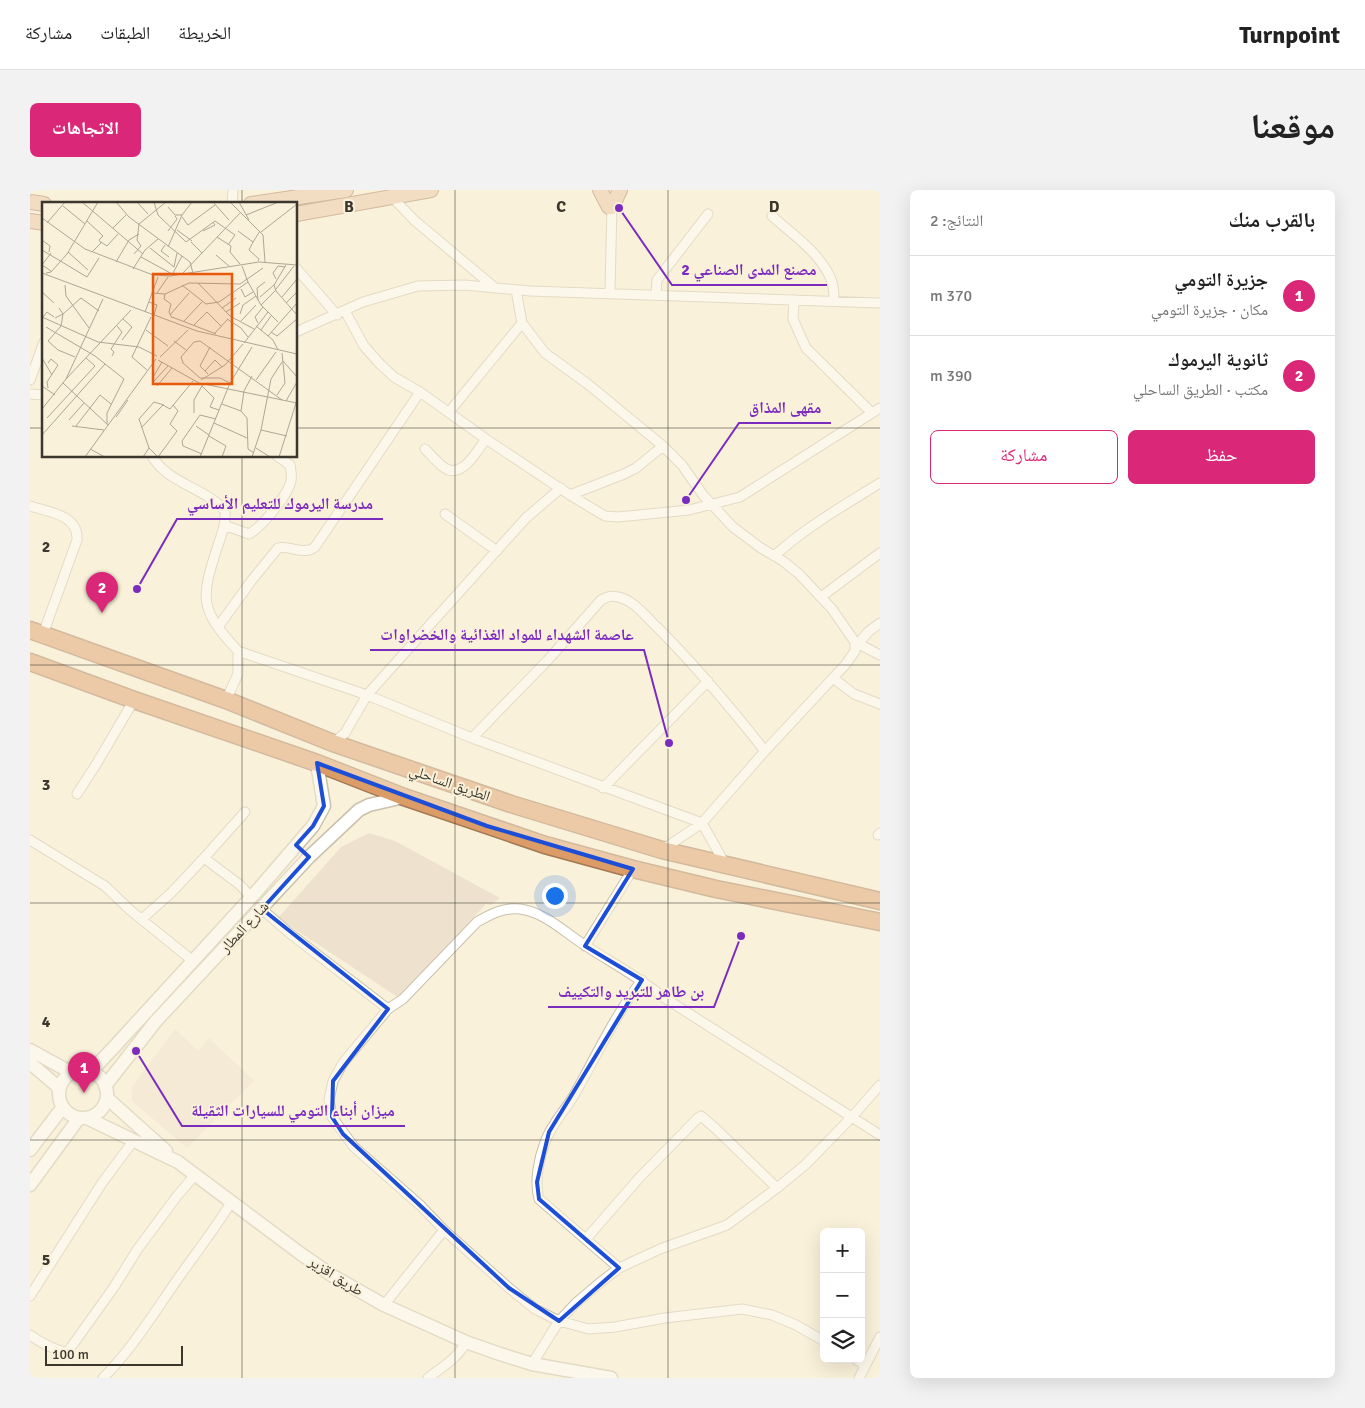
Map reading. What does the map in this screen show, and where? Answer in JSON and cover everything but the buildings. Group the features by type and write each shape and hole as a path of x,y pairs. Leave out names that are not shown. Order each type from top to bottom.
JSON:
{"highway":[{"name":"الطريق الساحلي","path":"36,632 226,700 333,743 510,804 662,850 880,901"},
{"name":"الطريق الساحلي","path":"30,662 317,763 404,797 545,845 716,889 880,922"}],"main road":[{"path":"265,202 346,190"},
{"path":"298,214 431,190"},
{"path":"600,190 611,210"},
{"path":"611,210 620,190"}],"street":[{"path":"223,190 233,191"},
{"path":"606,190 611,210"},
{"path":"610,292 611,210 614,190"},
{"path":"392,197 414,220 494,288"},
{"path":"656,295 657,280 708,214"},
{"path":"772,216 817,257 833,284 834,301"},
{"path":"298,270 341,313 364,346 394,377 420,392 570,495 605,516 618,518 689,510 740,497 876,411 806,348 794,319 794,300"},
{"path":"298,331 364,302 418,286 464,285 516,290 880,303"},
{"path":"516,290 522,323 546,353 589,385 663,446 682,465 711,505 733,527 799,574 821,597 857,643 880,656"},
{"path":"449,412 522,323"},
{"path":"30,380 42,347"},
{"path":"218,627 278,548 308,551 315,547 420,392"},
{"path":"425,449 444,468 454,472 466,465 486,439"},
{"path":"570,495 636,468 663,446"},
{"path":"153,458 162,470 219,504 225,511 224,525 206,583 205,596 208,612 238,651 367,695 472,738 702,824 726,866"},
{"path":"224,525 249,534 269,515 285,493 291,480 290,465 280,458"},
{"path":"774,556 792,540 819,521 880,483"},
{"path":"333,743 345,733 367,695 526,518 561,488"},
{"path":"30,506 67,518 76,526 78,533 77,540 36,632"},
{"path":"445,514 497,551"},
{"path":"821,597 880,553"},
{"path":"472,738 548,660 601,600 608,596 620,597 630,602 660,630 708,680 765,751"},
{"path":"662,850 702,824 765,751 846,664 855,652 857,643 880,623"},
{"path":"226,700 238,674 238,651"},
{"path":"833,678 854,694 880,704"},
{"path":"603,788 708,680"},
{"path":"77,794 97,764 134,700"},
{"name":"شارع المطار","path":"88,1071 98,1064 314,826 324,806 317,763"},
{"name":"شارع المطار","path":"106,1092 156,1021 309,857 359,810 374,804 404,797"},
{"path":"142,919 172,893 246,812"},
{"path":"30,840 97,880 193,961"},
{"path":"296,845 309,857"},
{"path":"204,858 251,897"},
{"path":"585,946 633,869"},
{"path":"262,909 288,932 388,1009"},
{"path":"820,1339 796,1325 772,1315 742,1309 665,1318 606,1328 589,1329 559,1322 535,1309 444,1230 421,1206 354,1147 332,1117 330,1100 333,1080 343,1063 388,1009 403,999 477,922 491,914 506,909 519,909 535,912 585,946 642,980 663,996 880,1134"},
{"path":"620,1268 539,1199 539,1162 548,1132 576,1091 624,1003 642,980"},
{"path":"30,1050 72,1073"},
{"path":"30,1063 56,1085 59,1090 60,1102 72,1116 83,1118 94,1116 100,1111 106,1092"},
{"path":"59,1090 64,1080 72,1073 80,1070 88,1071 98,1076 106,1092 178,1162"},
{"path":"532,1364 559,1322 576,1303 620,1268 660,1249 727,1225 804,1166 880,1085"},
{"path":"30,1150 63,1107"},
{"path":"586,1239 640,1177 701,1116 777,1188"},
{"path":"30,1184 83,1118"},
{"name":"طريق اقزير","path":"83,1118 178,1162 325,1271 384,1305 466,1342 532,1364 570,1374 611,1378"},
{"path":"30,1296 102,1183 134,1140"},
{"path":"30,1335 44,1345 64,1352 69,1350 114,1287 137,1250 194,1175"},
{"path":"103,1378 118,1362 144,1327 232,1202"},
{"path":"384,1305 444,1230"},
{"path":"859,1378 880,1337"},
{"path":"428,1378 455,1357 462,1350 466,1342"}],"highlighted area":[{"path":"317,763 487,826 633,869 585,946 642,980 549,1132 537,1182 539,1199 619,1268 559,1321 509,1288 343,1134 332,1117 333,1081 388,1009 262,909 309,857 296,845 313,826 324,806"}],"shaded area":[{"path":"369,833 395,841 500,898 491,905 486,904 399,998 278,918 341,847"},
{"path":"175,1029 198,1051 209,1038 254,1081 187,1148 132,1101 132,1087"}],"place":[{"name":"مصنع المدى الصناعي 2","path":"619,208"},
{"name":"مقهى المذاق","path":"686,500"},
{"name":"مدرسة اليرموك للتعليم الأساسي","path":"137,589"},
{"name":"ثانوية اليرموك","path":"102,613"},
{"name":"عاصمة الشهداء للمواد الغذائية والخضراوات","path":"669,743"},
{"name":"بن طاهر للتبريد والتكييف","path":"741,936"},
{"name":"ميزان أبناء التومي للسيارات الثقيلة","path":"136,1051"},
{"name":"جزيرة التومي","path":"84,1093"}]}
